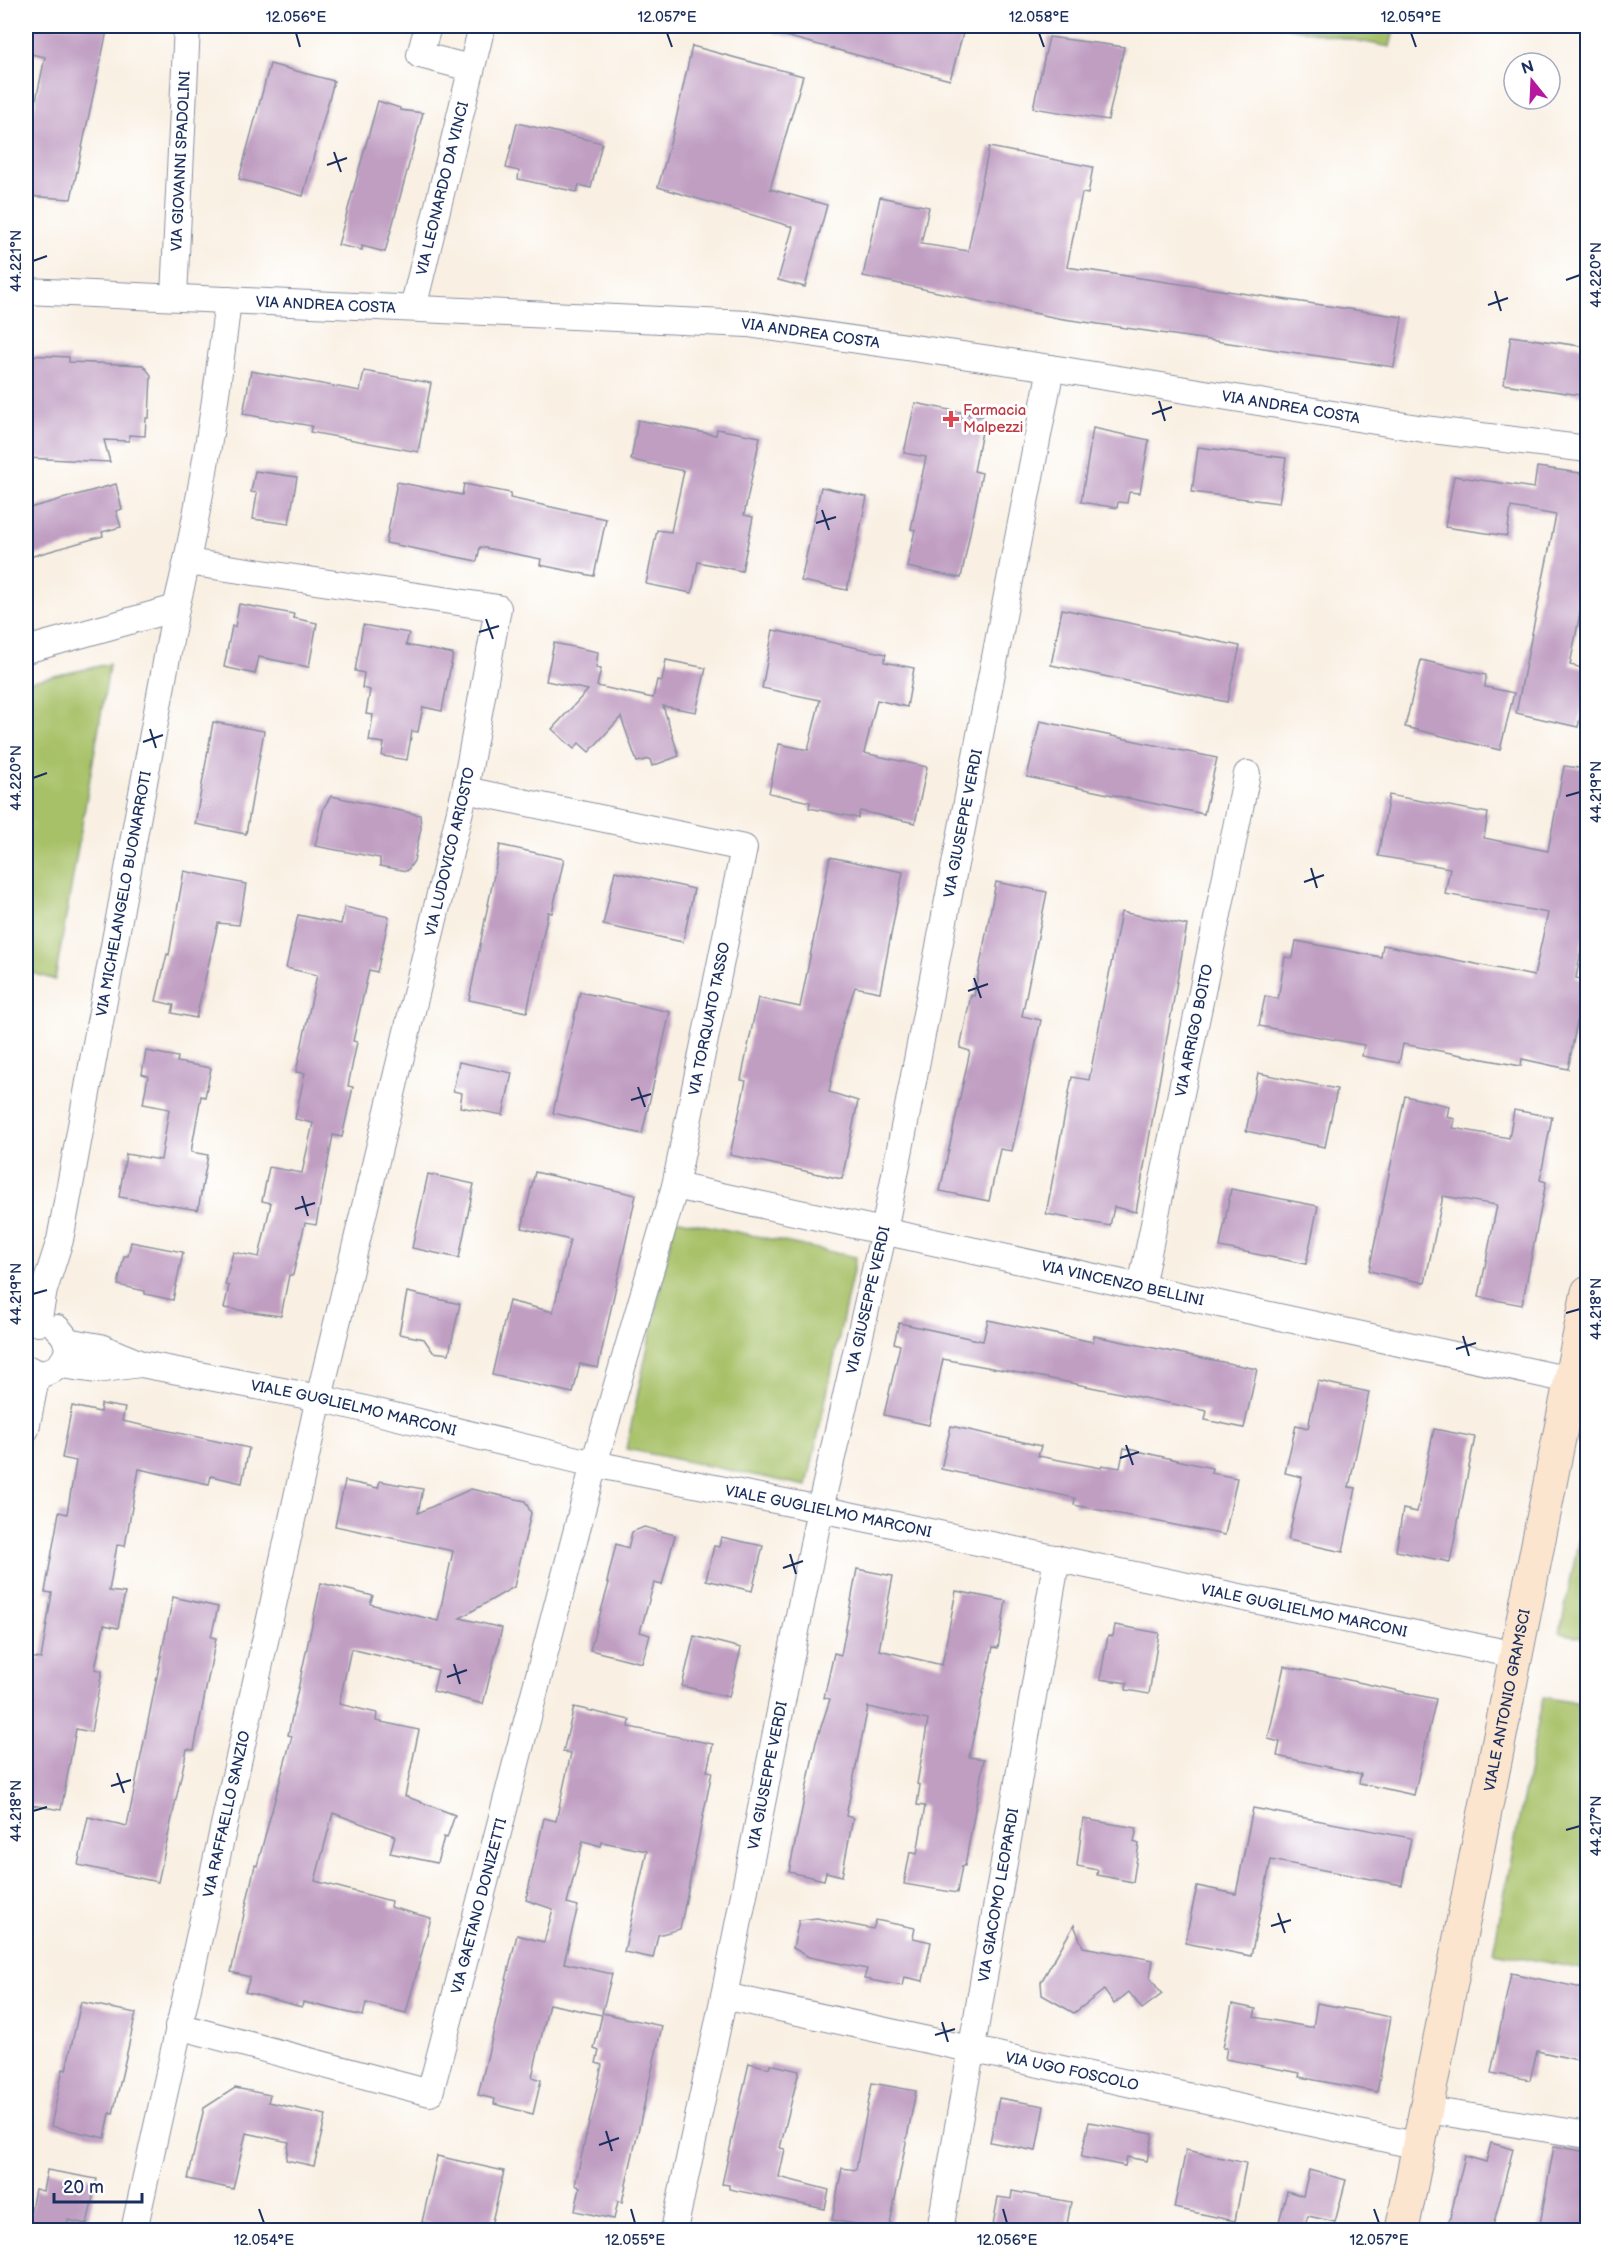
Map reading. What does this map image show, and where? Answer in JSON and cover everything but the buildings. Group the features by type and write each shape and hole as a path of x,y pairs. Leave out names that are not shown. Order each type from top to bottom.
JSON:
{"main road":[{"name":"VIALE ANTONIO GRAMSCI","path":"1402,2230 1516,1655 1578,1382 1587,1292"}],"street":[{"name":"VIA GIOVANNI SPADOLINI","path":"174,296 187,26"},
{"path":"428,26 420,55 470,68"},
{"name":"VIA LEONARDO DA VINCI","path":"413,308 482,26"},
{"name":"VIA ANDREA COSTA","path":"26,291 748,324 1051,368 1425,429 1587,449"},
{"name":"VIA MICHELANGELO BUONARROTI","path":"49,1336 44,1290 60,1240 176,608 187,562 218,389 228,300"},
{"name":"VIA GIUSEPPE VERDI","path":"674,2230 724,1996 820,1509 884,1231 1051,368"},
{"name":"VIA LUDOVICO ARIOSTO","path":"187,562 498,608 465,790 319,1398"},
{"path":"26,650 176,608"},
{"name":"VIA ARRIGO BOITO","path":"1141,1287 1247,774"},
{"name":"VIA TORQUATO TASSO","path":"465,790 744,848 675,1186 594,1464"},
{"name":"VIA VINCENZO BELLINI","path":"675,1186 1578,1382"},
{"path":"26,1429 31,1370 50,1372 49,1336"},
{"name":"VIALE GUGLIELMO MARCONI","path":"49,1336 100,1347 141,1364 319,1398 594,1464 1057,1558 1516,1655"},
{"name":"VIA RAFFAELLO SANZIO","path":"134,2230 319,1398"},
{"name":"VIA GAETANO DONIZETTI","path":"178,2026 430,2093 594,1464"},
{"name":"VIA GIACOMO LEOPARDI","path":"940,2230 1057,1558"},
{"name":"VIA UGO FOSCOLO","path":"724,1996 1419,2146"},
{"path":"1427,2110 1587,2135"}],"green space":[{"path":"1279,26 1395,26 1390,47"},
{"path":"109,664 55,980 26,971 26,682"},
{"path":"675,1219 856,1257 807,1486 626,1449"},
{"path":"1587,1498 1587,1638 1560,1633"},
{"path":"1543,1697 1587,1705 1587,1970 1493,1952"}],"place":[{"name":"Farmacia Malpezzi","path":"951,419"}]}
